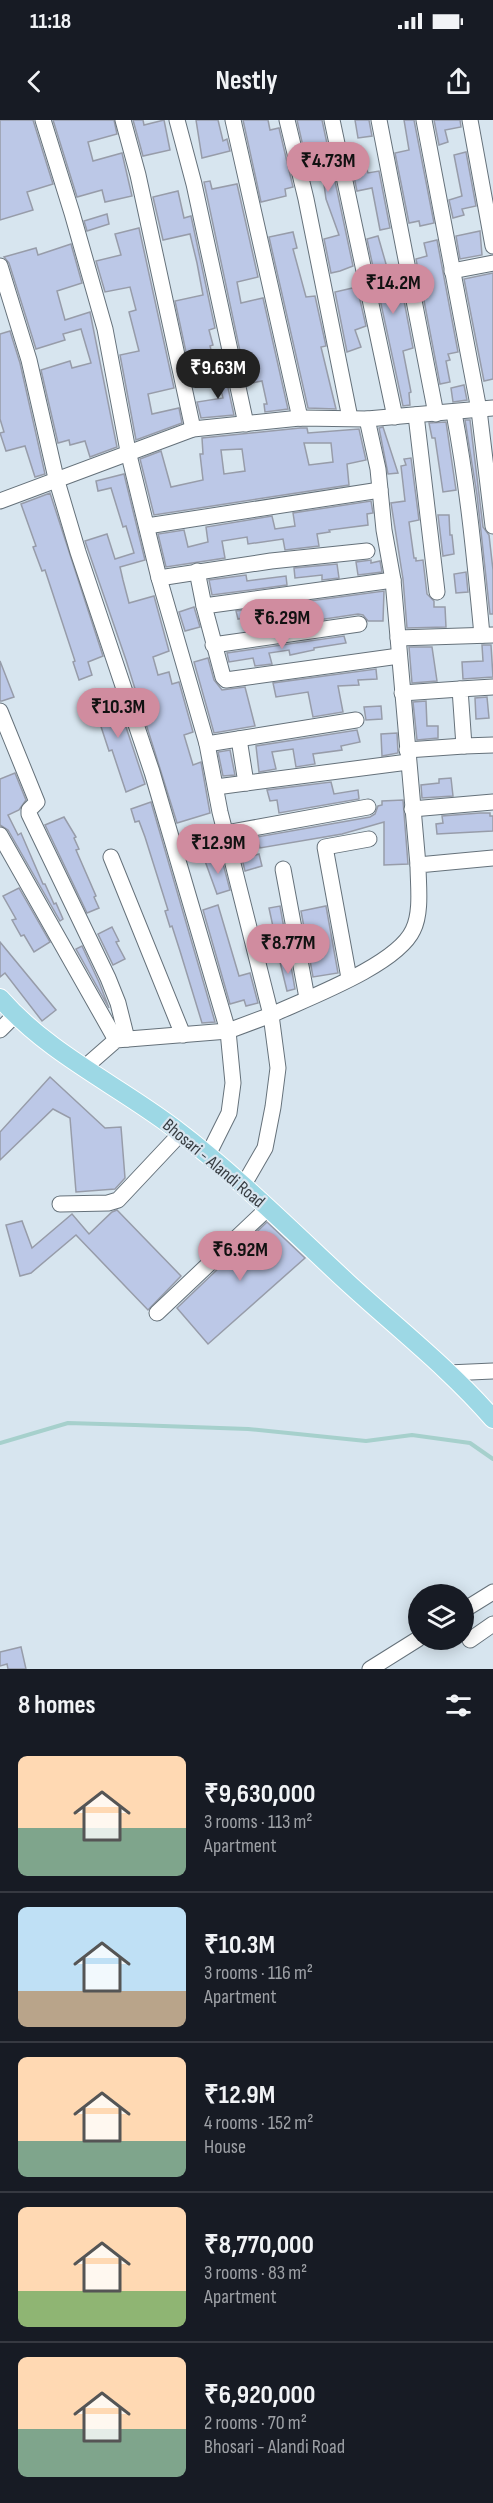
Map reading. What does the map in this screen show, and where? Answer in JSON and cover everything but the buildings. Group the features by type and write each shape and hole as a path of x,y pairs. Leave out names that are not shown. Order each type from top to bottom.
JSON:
{"main road":[{"name":"Bhosari - Alandi Road","path":"0,998 15,1015 52,1046 144,1105 208,1155 448,1373 493,1419"}],"street":[{"path":"43,120 105,329 128,451 159,578 207,744 226,833 272,1015 278,1068 273,1107 265,1148 243,1186"},
{"path":"123,120 138,175 192,429"},
{"path":"177,120 194,184 246,424"},
{"path":"233,120 300,418"},
{"path":"287,120 306,199 350,418"},
{"path":"332,120 396,417"},
{"path":"379,120 436,414"},
{"path":"424,120 452,271 486,409 493,526"},
{"path":"470,120 493,246"},
{"path":"452,271 493,262"},
{"path":"0,266 29,360 56,478 78,552 152,772 228,1030 233,1083 229,1113 208,1155"},
{"path":"0,501 128,451 192,429 300,418 367,419 486,409"},
{"path":"398,638 488,635 454,413"},
{"path":"416,416 437,592"},
{"path":"84,1068 122,1039 228,1030 272,1015 382,962 402,946 414,929 418,865 393,580 384,530 378,469 367,419"},
{"path":"147,526 380,490"},
{"path":"159,578 271,561 367,551"},
{"path":"197,571 213,645 223,677 228,681 399,656"},
{"path":"204,606 393,580"},
{"path":"213,645 359,624"},
{"path":"402,693 493,687"},
{"path":"460,689 464,746"},
{"path":"0,711 37,802 29,810 29,814 118,1003 122,1039"},
{"path":"207,744 356,720"},
{"path":"239,739 246,783"},
{"path":"216,787 464,746 493,745"},
{"path":"412,809 493,802"},
{"path":"226,833 368,807"},
{"path":"0,835 122,1039"},
{"path":"349,978 325,847 369,839"},
{"path":"111,857 183,1035"},
{"path":"418,865 493,858"},
{"path":"283,869 307,998"},
{"path":"0,1030 15,1015"},
{"path":"60,1203 108,1203 118,1200 181,1133"},
{"path":"158,1313 267,1209"},
{"path":"448,1373 493,1371"},
{"path":"474,1604 493,1592"},
{"path":"474,1637 493,1624"},
{"path":"370,1669 384,1664 408,1646"}],"waterway":[{"path":"0,1443 68,1423 135,1425 248,1429 366,1441 412,1435 470,1443 493,1459"}]}
